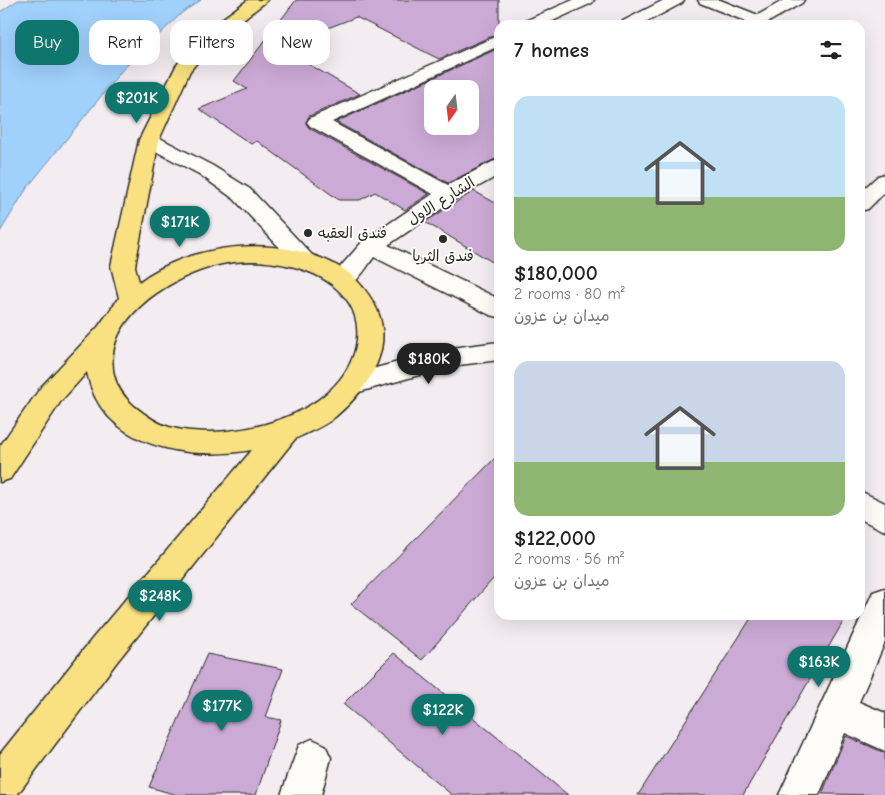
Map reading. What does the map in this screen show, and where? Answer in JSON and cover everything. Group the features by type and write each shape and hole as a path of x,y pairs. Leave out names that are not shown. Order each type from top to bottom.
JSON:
{"main road":[{"path":"132,300 123,266 149,140 182,70 210,36 250,5 260,0"},
{"path":"0,470 51,394 108,331 118,315 132,300 161,279 195,264 232,256 269,254 304,260 351,286 364,303 371,322 372,342 365,363 352,384 324,411 284,431 246,441 205,444 168,438 137,424 115,405 102,382 100,356 108,331"},
{"path":"0,785 104,651 284,431"}],"street":[{"path":"542,20 586,0"},
{"path":"638,20 676,0"},
{"path":"706,0 749,20"},
{"path":"760,20 796,0"},
{"path":"448,194 317,122 494,42"},
{"path":"149,140 206,170 242,194 304,260"},
{"name":"الشارع الاول","path":"343,280 371,246 448,194 494,169"},
{"path":"865,199 885,180"},
{"path":"371,246 494,307"},
{"path":"352,384 451,357 494,352"},
{"path":"865,507 885,518"},
{"path":"800,795 885,603"},
{"path":"836,711 885,732"},
{"path":"301,795 312,758"}],"water":[{"path":"18,0 201,0 175,20 170,20 170,24 160,34 160,20 89,20 89,65 127,65 27,188 0,232 0,12"}],"building":[{"path":"296,0 499,0 499,20 494,20 494,35 439,59 356,17 330,27 330,20 281,20"},
{"path":"263,43 263,65 310,65 360,94 309,116 306,123 309,128 429,194 405,210 375,192 360,200 339,200 257,141 251,144 199,109 247,89 234,81 246,65 253,65 253,56"},
{"path":"494,50 494,160 448,183 336,122 424,82 424,135 479,135 479,80 429,80"},
{"path":"474,191 494,202 494,263 425,222"},
{"path":"494,459 494,578 422,660 351,604"},
{"path":"750,620 844,620 743,795 638,795"},
{"path":"394,653 568,795 452,795 343,704"},
{"path":"207,654 283,669 266,717 281,720 256,795 177,795 149,787"},
{"path":"846,736 885,753 885,795 822,794"}],"place":[{"name":"فندق العقبه","path":"308,233"},
{"name":"فندق الثريا","path":"443,239"}]}
